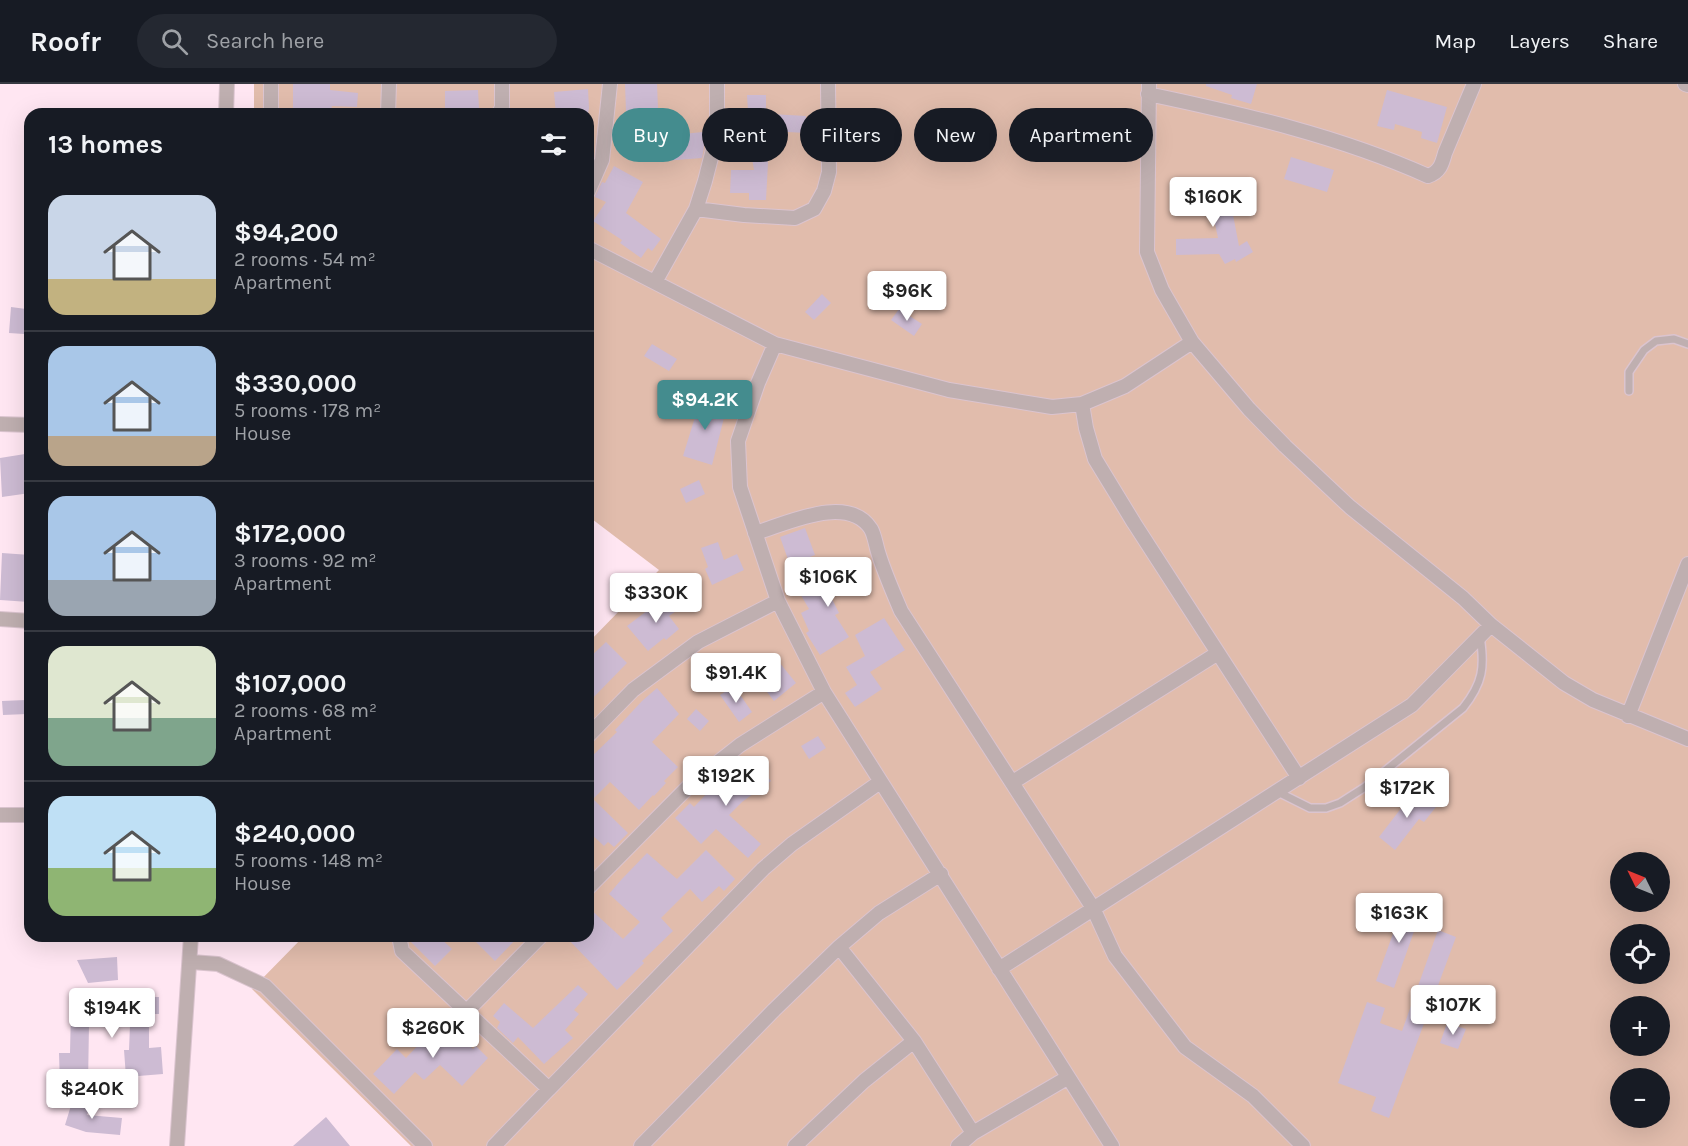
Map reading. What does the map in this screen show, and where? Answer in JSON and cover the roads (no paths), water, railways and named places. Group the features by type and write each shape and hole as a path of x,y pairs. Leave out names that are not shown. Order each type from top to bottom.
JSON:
{"street":[{"path":"226,108 227,84"},
{"path":"271,84 271,108"},
{"path":"388,84 388,108"},
{"path":"502,84 502,108"},
{"path":"594,178 602,160 610,84"},
{"path":"655,282 696,209 705,181 717,134 717,84"},
{"path":"696,209 795,218 814,209 824,191 829,172 828,84"},
{"path":"1474,84 1442,165 1436,173 1428,176 1345,144 1148,89 1147,252 1162,290 1192,342 1249,409 1291,453 1350,507 1564,683 1593,700 1628,716 1688,739"},
{"path":"594,251 775,344 949,390 1052,407 1082,404 1125,386 1192,342"},
{"path":"775,344 758,382 738,441 740,487 778,601 824,692 1112,1146"},
{"path":"1082,404 1095,459 1299,778"},
{"path":"0,424 24,425"},
{"path":"755,533 825,511 842,511 861,518 872,530 901,611 1093,908 1114,956 1185,1047 1253,1096 1303,1146"},
{"path":"1628,716 1688,564"},
{"path":"594,730 633,690 698,642 778,601"},
{"path":"0,620 24,621"},
{"path":"999,969 1412,705 1491,625"},
{"path":"1013,782 1218,653"},
{"path":"594,882 693,782 740,745 824,692"},
{"path":"494,1146 763,869 792,844 880,782"},
{"path":"0,815 24,815"},
{"path":"641,1146 839,947 879,913 941,874"},
{"path":"177,1146 191,942"},
{"path":"400,942 402,951 549,1089"},
{"path":"467,1011 535,942"},
{"path":"839,947 914,1041 973,1133"},
{"path":"191,962 218,964 265,986 425,1146"},
{"path":"795,1146 864,1081 914,1041"},
{"path":"958,1146 973,1133 1067,1078"}],"lane":[{"path":"1629,391 1629,372 1644,350 1656,341 1674,339 1688,344"},
{"path":"1278,792 1310,808 1326,808 1340,803 1365,787 1464,708 1482,678 1483,655 1480,636"}]}
